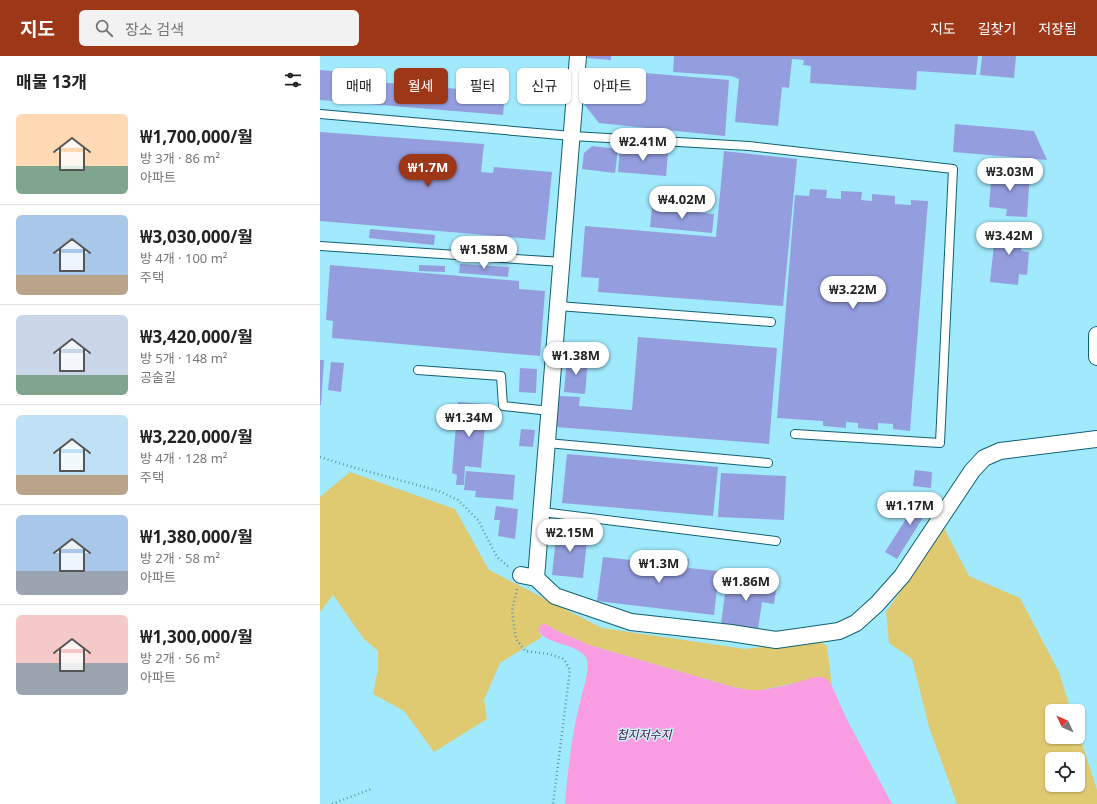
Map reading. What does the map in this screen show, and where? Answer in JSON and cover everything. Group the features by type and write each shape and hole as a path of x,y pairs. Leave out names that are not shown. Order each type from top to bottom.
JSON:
{"street":[{"path":"578,56 542,512 529,577 555,596 631,622 731,633 776,640 839,631 856,623 877,604 902,576 972,471 984,458 1000,451 1096,435"},
{"path":"1097,335 1097,357"}],"lane":[{"path":"320,114 572,136 749,146 954,169 940,443 795,434"},
{"path":"320,246 562,262"},
{"path":"558,306 771,322"},
{"path":"418,370 501,376 503,406 550,411"},
{"path":"547,443 768,463"},
{"path":"542,512 776,541"}],"path":[{"path":"320,457 438,491 458,500 478,520 497,557 529,577 512,611 516,639 525,651 549,654 564,659 570,670 553,804"},
{"path":"332,804 371,790"}],"shaded area":[{"path":"350,472 455,509 489,570 602,628 745,649 817,640 827,646 832,686 822,677 762,690 749,690 733,687 589,645 557,631 546,624 538,630 542,637 500,663 484,700 487,719 434,752 404,711 373,694 378,669 378,651 364,639 333,595 320,612 320,497"},
{"path":"944,528 969,576 1020,598 1059,672 1069,704 1045,704 1045,744 1082,744 1085,752 1045,752 1045,792 1085,792 1085,753 1097,790 1097,804 957,804 929,727 912,659 889,643 886,612"}],"water":[{"name":"첩지저수지","path":"546,624 557,631 589,645 733,687 749,690 762,690 788,685 815,677 822,677 828,680 846,718 892,804 565,804 573,737 588,665 585,656 574,648 554,642 542,635 538,630 541,625"}],"building":[{"path":"586,56 611,56 611,60 586,58"},
{"path":"674,56 978,56 976,75 917,71 916,90 810,83 811,66 803,65 804,60 792,59 789,88 782,87 778,126 735,122 739,79 731,76 673,72"},
{"path":"982,56 1016,56 1014,78 980,75"},
{"path":"320,70 332,71 332,101 320,100"},
{"path":"646,73 729,80 725,136 599,123 584,104 646,104"},
{"path":"386,83 394,83 394,104 448,104 448,88 456,89 456,104 504,104 503,115 369,104 386,104"},
{"path":"955,124 1034,131 1047,160 953,152"},
{"path":"320,132 484,144 481,172 493,173 494,167 552,172 545,240 320,221"},
{"path":"592,146 618,149 615,173 582,169 584,153"},
{"path":"620,149 668,153 666,176 618,172"},
{"path":"724,151 797,159 783,306 598,292 599,278 581,277 585,226 716,237"},
{"path":"992,169 1030,172 1027,217 1006,216 1007,209 989,207"},
{"path":"810,189 827,190 826,198 841,199 841,191 862,192 861,200 872,201 872,194 895,196 895,204 911,205 911,200 928,201 910,431 893,429 893,424 878,423 878,430 858,428 858,423 846,422 846,428 823,426 823,421 777,418 795,195 809,196"},
{"path":"652,208 714,214 712,233 650,227"},
{"path":"996,225 1024,228 1021,251 1029,252 1027,275 1019,274 1018,285 990,282"},
{"path":"370,229 435,235 434,245 369,238"},
{"path":"460,264 509,267 508,277 459,273"},
{"path":"330,265 519,281 519,289 545,291 540,356 332,338 333,321 326,320"},
{"path":"419,265 445,266 445,272 419,271"},
{"path":"638,337 777,348 769,444 556,427 559,396 580,397 579,406 632,410"},
{"path":"567,358 588,360 585,394 564,392"},
{"path":"320,360 324,360 321,405 320,405"},
{"path":"331,362 344,363 341,392 328,390"},
{"path":"520,368 537,369 536,393 519,392"},
{"path":"458,402 487,404 481,468 465,466 464,485 456,485 457,475 452,473"},
{"path":"521,429 535,430 533,447 519,446"},
{"path":"567,454 718,467 713,516 562,503"},
{"path":"915,470 932,472 931,488 913,486"},
{"path":"466,471 515,475 513,500 475,497 476,491 464,490"},
{"path":"721,473 786,476 784,520 718,517"},
{"path":"923,492 934,500 897,559 885,552"},
{"path":"496,506 518,509 515,539 498,536 500,520 494,520"},
{"path":"557,529 588,531 583,578 552,575"},
{"path":"651,554 689,559 688,568 719,571 714,615 597,601 603,557 650,562"},
{"path":"727,578 777,584 774,604 762,602 758,629 721,624"}]}
